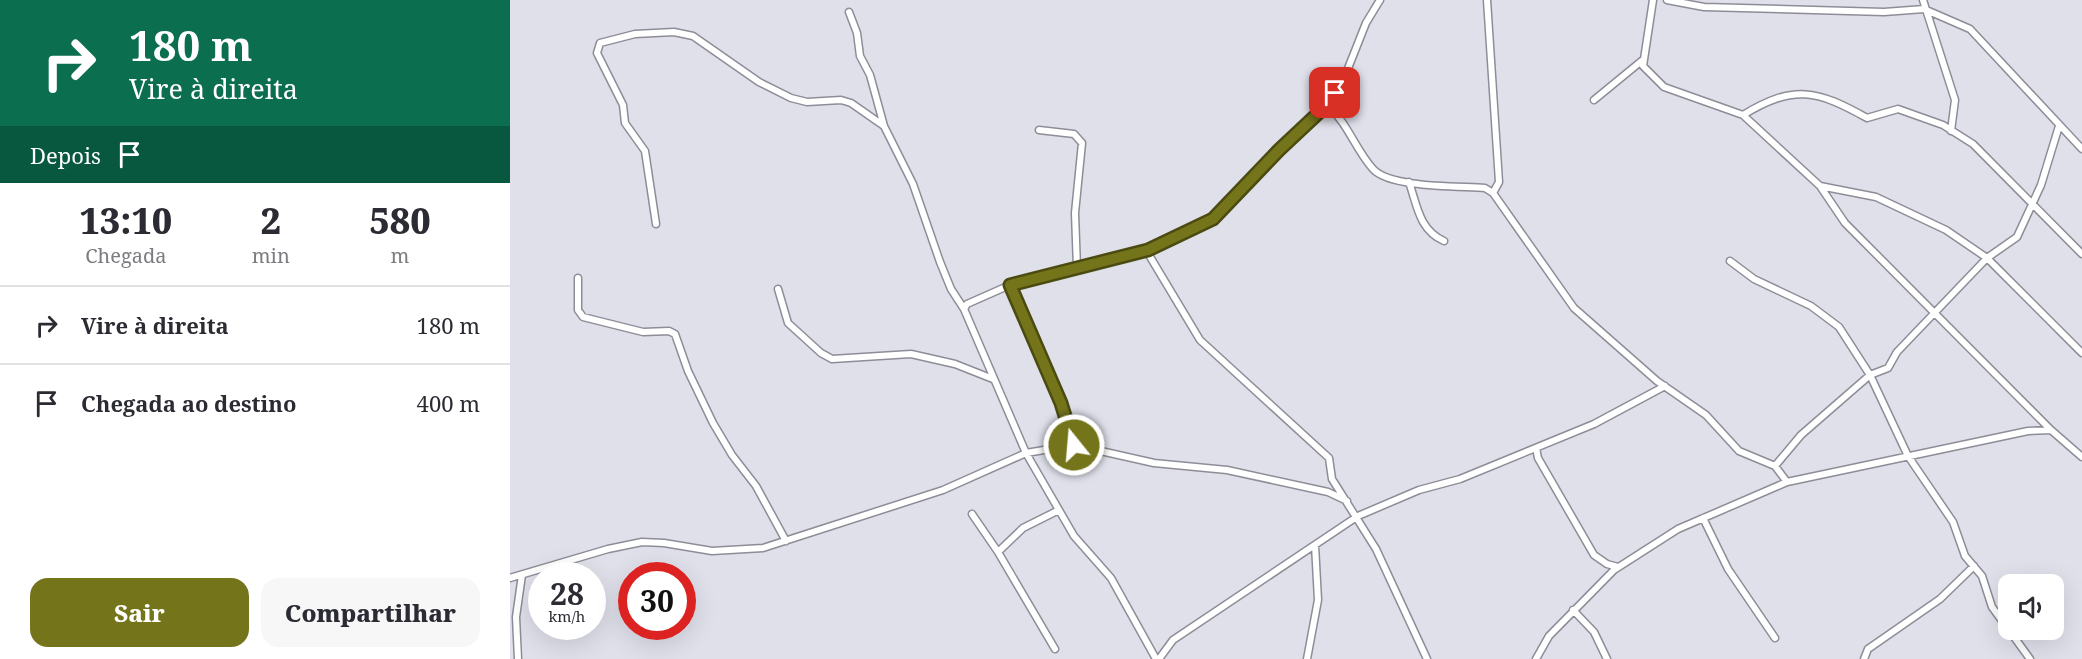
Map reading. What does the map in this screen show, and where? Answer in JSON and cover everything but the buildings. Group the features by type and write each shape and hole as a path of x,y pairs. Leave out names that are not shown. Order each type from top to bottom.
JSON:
{"street":[{"path":"964,309 967,304 1010,285 1146,250 1213,219 1279,150 1327,105 1343,81 1366,23 1380,0"},
{"path":"1487,0 1499,182 1493,193"},
{"path":"1653,0 1643,66 1664,87 1743,115 1820,186 1845,223 2051,430 2082,457"},
{"path":"1667,0 1704,7 1884,12 1924,9 1970,29 2082,149"},
{"path":"1923,0 1955,100 1951,130"},
{"path":"849,12 857,33 860,56 870,75 884,126 900,163 913,184 951,289 964,309 1026,453 1074,536 1111,578 1158,659 1173,640 1358,516 1419,489 1460,479 1594,424 1665,386"},
{"path":"656,224 645,151 625,123 623,105 597,53 600,43 635,34 674,32 693,36 759,82 791,98 807,102 841,100 851,103 884,126"},
{"path":"1594,100 1644,59"},
{"path":"1743,115 1758,106 1797,93 1831,98 1867,118 1898,110 1951,130 1973,144 2082,254"},
{"path":"1327,105 1340,116 1373,170 1389,180 1485,189 1493,193 1574,308 1665,386 1706,415 1739,451 1775,466 1786,482"},
{"path":"1775,466 1801,435 1870,375 1888,368 1897,352 1936,314 1987,258 2017,237 2041,185 2059,126"},
{"path":"1039,130 1074,135 1082,143 1075,213 1077,268"},
{"path":"1409,182 1424,226 1434,236 1444,241"},
{"path":"1820,186 1876,196 1946,230 1987,258 2082,353"},
{"path":"1146,250 1200,340 1329,458 1332,479 1358,516 1376,549 1427,659"},
{"path":"1731,261 1754,279 1811,306 1839,327 1870,375 1908,456 1953,522 1965,556 1982,576 1992,607 1998,615"},
{"path":"578,278 578,310 583,317 636,331 669,331 675,334 688,371 713,423 732,455 756,486 786,541"},
{"path":"1010,285 1061,403 1074,445"},
{"path":"778,289 788,323 821,353 832,359 911,354 955,364 993,379"},
{"path":"1536,659 1549,636 1618,567 1678,530 1703,518 1786,482 2028,430 2051,430"},
{"path":"510,578 608,549 642,542 728,552 763,548 943,490 1026,453 1074,445 1154,464 1227,470 1328,492 1347,501"},
{"path":"1536,448 1543,468 1594,555 1607,564 1618,567"},
{"path":"998,552 1023,528 1059,510"},
{"path":"972,514 998,552 1055,649"},
{"path":"1703,518 1728,569 1775,638"},
{"path":"1307,659 1318,600 1315,545"},
{"path":"1864,659 1868,650 1940,599 1974,566"},
{"path":"518,659 516,617 522,575"},
{"path":"1573,610 1594,632 1607,659"},
{"path":"2016,640 2030,659"}],"route":[{"path":"1074,445 1061,403 1010,285 1148,250 1213,219 1279,150 1327,105 1335,93"}]}
